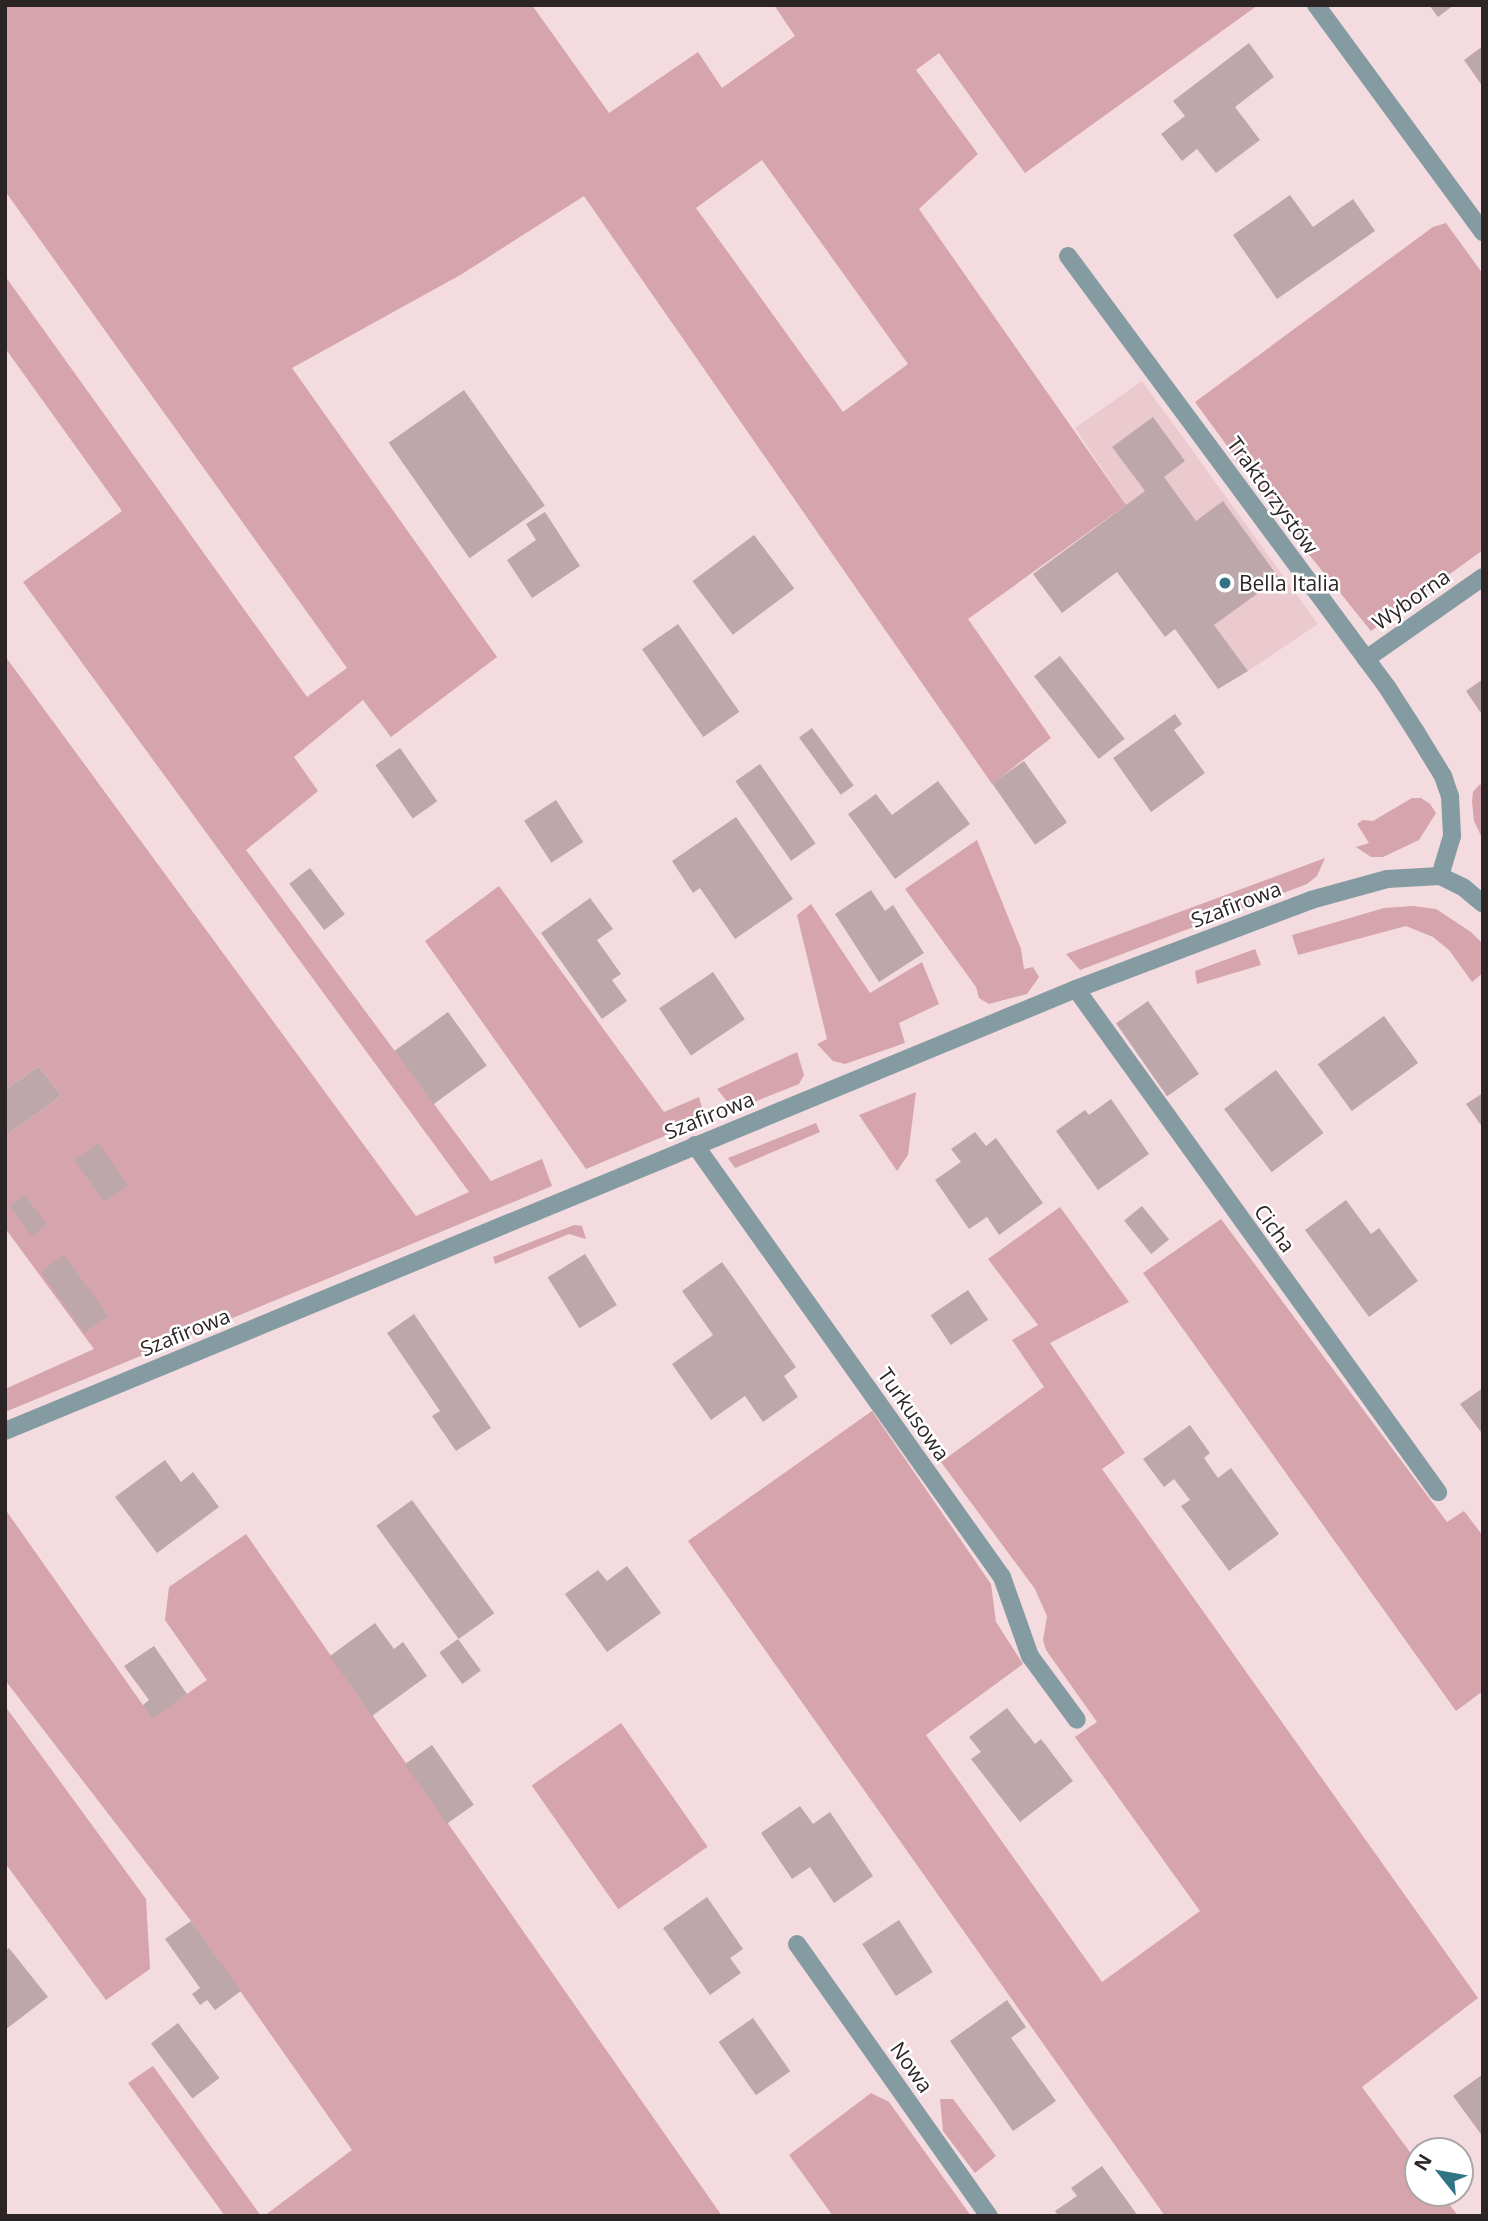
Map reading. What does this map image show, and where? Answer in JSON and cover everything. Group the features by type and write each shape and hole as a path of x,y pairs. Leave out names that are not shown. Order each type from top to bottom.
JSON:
{"street":[{"path":"1316,5 1483,232"},
{"name":"Traktorzystów","path":"1068,256 1366,659 1443,776 1450,796 1452,836 1440,876"},
{"name":"Wyborna","path":"1366,659 1483,577"},
{"path":"1440,876 1463,887 1483,904"},
{"name":"Szafirowa","path":"5,1430 1076,989 1311,900 1387,879 1440,876"},
{"name":"Cicha","path":"1076,989 1438,1492"},
{"name":"Turkusowa","path":"695,1145 1002,1577 1030,1656 1077,1720"},
{"name":"Nowa","path":"797,1944 989,2216"}],"shaded area":[{"path":"5,5 532,5 609,113 698,52 722,88 795,36 774,5 1258,5 1025,173 939,53 916,70 978,154 919,209 1126,505 968,619 1051,738 992,784 584,196 462,274 292,368 497,657 391,737 363,700 294,757 318,791 246,850 491,1181 542,1159 552,1186 5,1412 5,1389 94,1349 5,1228 5,1136 61,1096 39,1066 5,1090 5,656 416,1216 469,1192 23,582 122,511 5,348 5,276 307,697 347,668 5,191","holes":["762,160 908,364 843,412 696,208"]},
{"path":"1446,223 1483,274 1483,550 1371,631 1285,525 1195,402 1433,227"},
{"path":"1142,381 1318,624 1248,671 1126,505 1075,428"},
{"path":"1480,784 1483,788 1483,840 1474,821 1472,801 1473,792"},
{"path":"1412,798 1421,798 1430,804 1436,813 1419,840 1383,857 1371,857 1356,847 1369,843 1357,824 1363,820 1373,821"},
{"path":"977,840 1021,949 1024,969 1033,967 1039,977 1027,994 989,1004 979,998 976,987 905,889"},
{"path":"1325,858 1317,876 1307,884 1080,970 1066,954"},
{"path":"499,886 664,1112 699,1097 705,1119 586,1169 425,941"},
{"path":"811,904 870,993 922,962 939,1004 899,1023 905,1043 845,1064 833,1061 817,1044 827,1039 797,915"},
{"path":"1413,906 1436,909 1471,932 1483,944 1483,973 1472,982 1449,950 1433,937 1406,926 1298,955 1292,935 1384,908"},
{"path":"1255,949 1261,965 1197,984 1195,971"},
{"path":"797,1052 804,1075 799,1084 734,1110 717,1089"},
{"path":"916,1092 908,1155 897,1171 859,1115"},
{"path":"816,1123 820,1132 735,1168 728,1158"},
{"path":"1060,1207 1129,1302 1050,1343 1125,1453 1102,1469 1478,1998 1362,2087 1404,2144 1404,2207 1451,2207 1458,2216 1165,2216 688,1541 872,1411 991,1584 996,1622 1023,1664 926,1735 1102,1982 1200,1911 1075,1737 1097,1722 1046,1650 1043,1640 1047,1616 1035,1589 941,1462 1044,1387 1012,1340 1038,1325 988,1259"},
{"path":"1221,1219 1447,1522 1464,1511 1483,1536 1483,1691 1456,1711 1143,1273"},
{"path":"574,1225 582,1226 586,1239 569,1234 495,1264 493,1257"},
{"path":"5,1509 152,1718 207,1680 165,1620 169,1587 246,1534 722,2216 264,2216 352,2150 191,1921 5,1680"},
{"path":"5,1706 146,1899 150,1969 106,2000 5,1863"},
{"path":"621,1723 708,1847 618,1909 532,1786"},
{"path":"153,2066 261,2216 225,2216 128,2083"},
{"path":"871,2093 889,2102 971,2216 833,2216 789,2155"},
{"path":"940,2099 953,2099 996,2156 975,2173 943,2131"}],"building":[{"path":"1429,5 1454,5 1438,17"},
{"path":"1249,43 1274,77 1235,107 1260,140 1216,173 1197,149 1182,161 1161,134 1185,116 1173,101"},
{"path":"1483,46 1483,87 1464,60"},
{"path":"1290,195 1313,227 1353,199 1375,231 1277,299 1233,235"},
{"path":"464,390 545,506 470,558 389,443"},
{"path":"1153,417 1185,461 1164,477 1196,521 1223,501 1279,578 1214,625 1248,671 1218,689 1175,629 1165,637 1117,572 1062,613 1033,574 1145,491 1112,447"},
{"path":"545,512 580,566 532,598 507,560 536,540 526,524"},
{"path":"754,535 794,589 733,635 693,581"},
{"path":"678,624 739,712 703,737 642,649"},
{"path":"1060,656 1125,739 1099,759 1034,676"},
{"path":"1483,679 1483,716 1466,691"},
{"path":"1175,714 1182,724 1174,730 1205,773 1151,812 1113,758"},
{"path":"812,728 854,785 841,795 799,737"},
{"path":"400,748 437,801 413,818 375,765"},
{"path":"1024,761 1067,822 1035,845 992,783"},
{"path":"760,764 816,843 791,861 735,781"},
{"path":"938,781 970,824 895,879 848,814 876,794 892,815"},
{"path":"556,800 583,842 551,863 524,821"},
{"path":"736,817 793,899 735,939 700,888 693,893 672,861"},
{"path":"310,868 345,914 324,930 289,884"},
{"path":"871,890 885,911 893,905 924,953 879,982 835,914"},
{"path":"590,898 613,929 597,940 621,974 612,980 627,1001 602,1019 541,933"},
{"path":"713,972 745,1019 691,1056 659,1008"},
{"path":"1148,1001 1199,1074 1167,1096 1116,1023"},
{"path":"448,1012 487,1065 433,1104 395,1051"},
{"path":"1384,1016 1418,1063 1352,1111 1318,1064"},
{"path":"39,1066 61,1096 5,1136 5,1090"},
{"path":"1276,1070 1324,1133 1272,1172 1224,1109"},
{"path":"1483,1093 1483,1128 1466,1104"},
{"path":"1111,1099 1149,1154 1098,1190 1056,1131 1085,1110 1089,1115"},
{"path":"975,1132 986,1146 996,1138 1043,1203 999,1235 987,1217 969,1229 935,1180 961,1162 951,1149"},
{"path":"98,1143 128,1186 104,1202 74,1160"},
{"path":"25,1195 47,1225 31,1236 10,1206"},
{"path":"1346,1200 1371,1234 1379,1228 1418,1281 1369,1317 1305,1230"},
{"path":"1142,1206 1169,1239 1151,1254 1124,1220"},
{"path":"585,1254 617,1305 579,1328 548,1277"},
{"path":"64,1255 108,1316 85,1333 41,1272"},
{"path":"722,1262 796,1367 784,1376 798,1397 763,1422 745,1396 711,1420 672,1364 713,1335 682,1291"},
{"path":"968,1290 988,1320 951,1345 931,1315"},
{"path":"414,1314 491,1428 456,1451 432,1416 440,1411 387,1333"},
{"path":"1483,1388 1483,1431 1481,1432 1460,1404"},
{"path":"1190,1425 1210,1453 1204,1458 1218,1478 1231,1468 1279,1534 1229,1571 1181,1506 1190,1500 1174,1479 1164,1487 1143,1459"},
{"path":"165,1460 181,1482 193,1472 219,1507 157,1553 115,1497"},
{"path":"412,1500 494,1613 459,1639 376,1526"},
{"path":"627,1566 661,1613 607,1652 565,1594 598,1570 607,1581"},
{"path":"375,1623 394,1649 403,1642 427,1676 372,1716 330,1656"},
{"path":"458,1639 481,1671 462,1684 439,1653"},
{"path":"154,1646 187,1694 152,1719 143,1705 149,1700 124,1666"},
{"path":"1007,1708 1035,1744 1041,1739 1073,1781 1020,1822 971,1759 981,1752 969,1737"},
{"path":"432,1745 474,1805 447,1824 405,1764"},
{"path":"800,1806 813,1824 830,1812 873,1876 834,1903 810,1867 792,1879 761,1833"},
{"path":"707,1897 743,1949 730,1958 741,1973 710,1995 663,1928"},
{"path":"899,1920 933,1972 896,1996 862,1944"},
{"path":"191,1921 241,1991 215,2010 207,2000 200,2005 192,1994 200,1988 165,1939"},
{"path":"9,1948 48,1997 5,2030 5,1951"},
{"path":"1007,2000 1026,2027 1011,2038 1056,2101 1013,2131 950,2041"},
{"path":"753,2018 790,2071 756,2095 719,2042"},
{"path":"178,2023 220,2078 192,2099 151,2043"},
{"path":"1483,2074 1483,2137 1453,2096"},
{"path":"1102,2166 1138,2216 1059,2216 1055,2211 1077,2196 1071,2188"}],"place":[{"name":"Bella Italia","path":"1225,583"}]}
